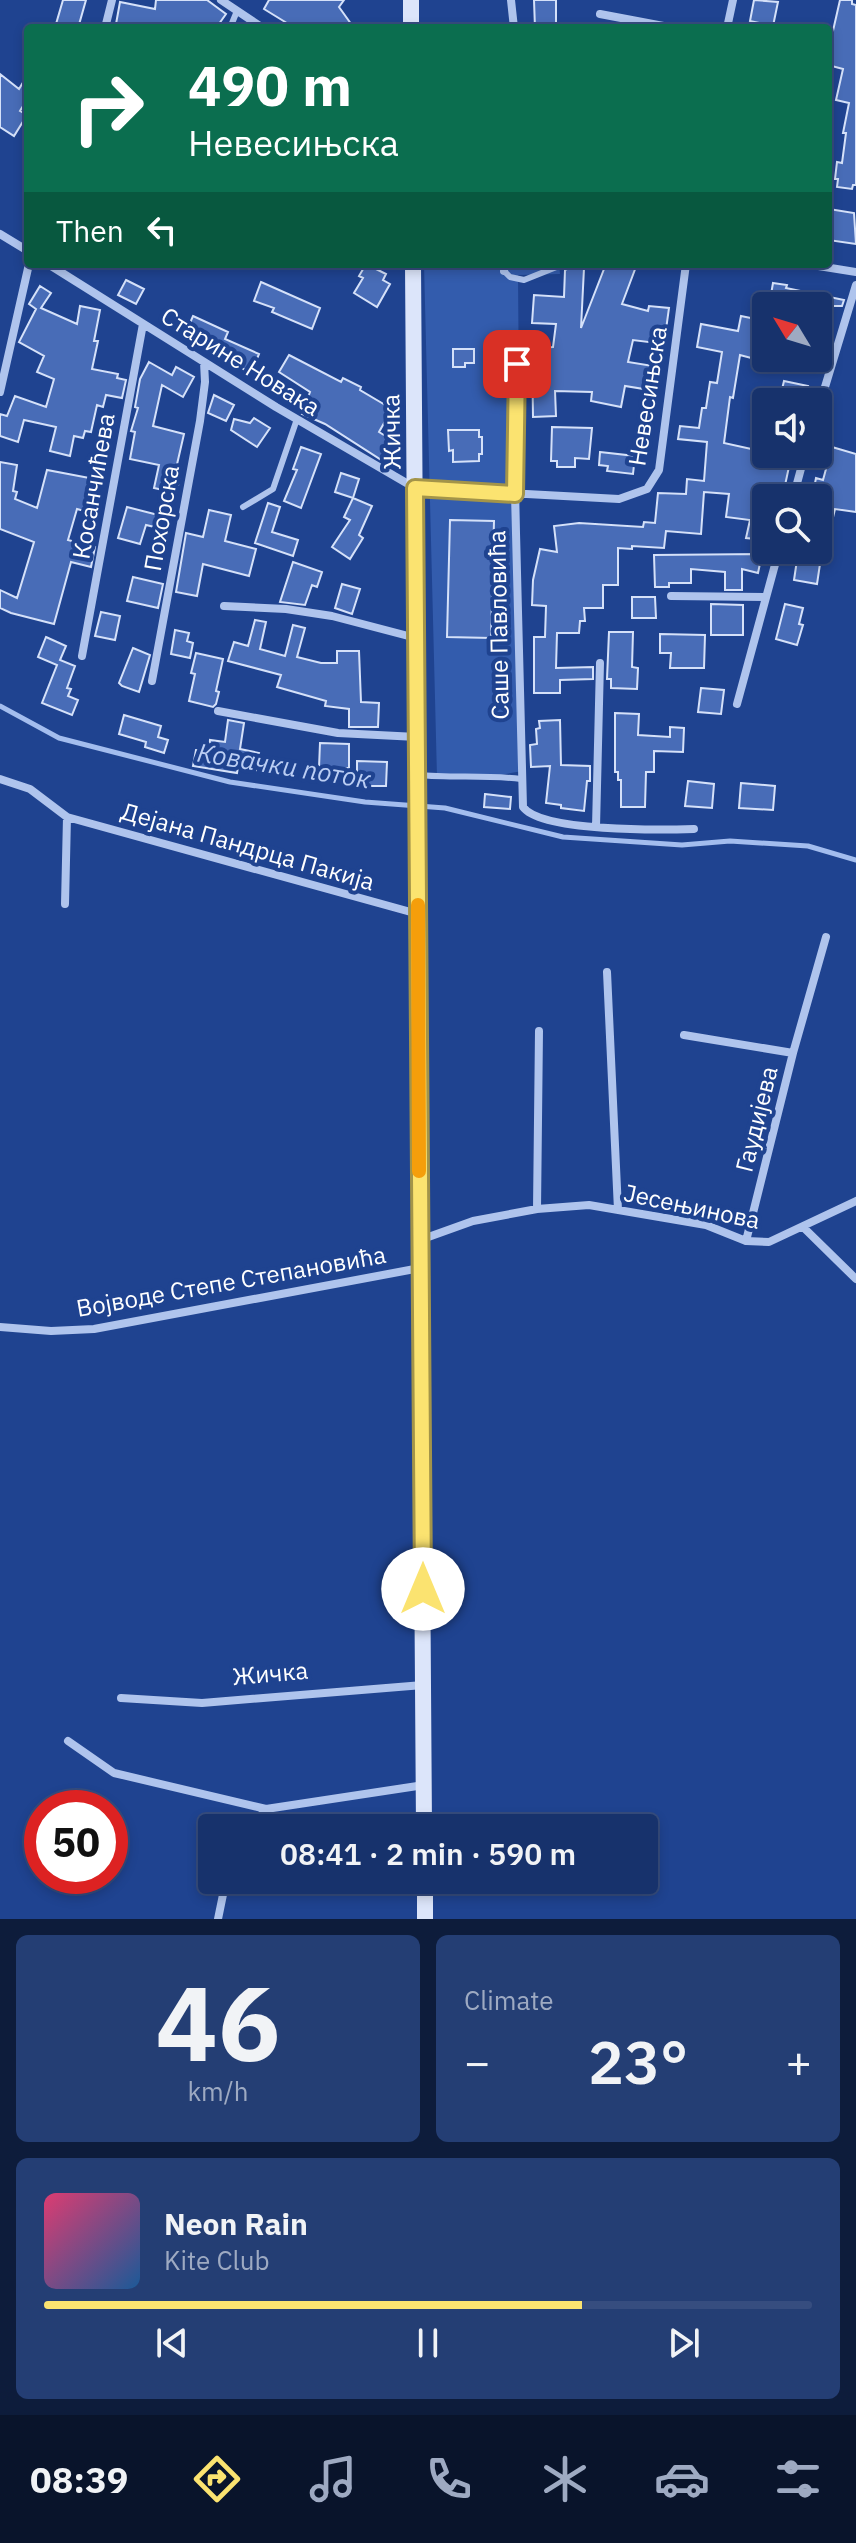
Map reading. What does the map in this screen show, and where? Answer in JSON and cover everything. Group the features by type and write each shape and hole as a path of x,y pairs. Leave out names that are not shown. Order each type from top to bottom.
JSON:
{"main road":[{"path":"411,0 411,24"},
{"name":"Жичка","path":"409,268 417,638 424,1814"},
{"path":"425,1894 425,1919"}],"street":[{"path":"106,24 112,0"},
{"path":"221,0 257,24"},
{"path":"511,0 514,24"},
{"path":"728,24 733,0"},
{"path":"600,14 653,24"},
{"path":"0,234 24,249"},
{"path":"0,392 28,268"},
{"name":"Старине Новака","path":"54,268 297,419 415,488"},
{"name":"Невесињска","path":"415,488 619,499 647,489 659,470 685,268"},
{"path":"831,268 856,272"},
{"path":"825,388 856,285"},
{"name":"Косанчићева","path":"82,656 143,324"},
{"name":"Похорска","path":"152,681 200,421 204,362"},
{"name":"Саше Павловића","path":"517,364 515,494 523,807 531,816 555,822 596,827 694,829"},
{"path":"737,704 775,564"},
{"path":"671,596 766,597"},
{"path":"224,606 286,609 332,616 417,638"},
{"path":"596,827 600,663"},
{"path":"218,711 338,733 417,737"},
{"name":"Дејана Пандрца Пакија","path":"0,779 30,789 67,817 418,914"},
{"path":"65,904 67,817"},
{"name":"Гаудијева","path":"746,1241 826,937"},
{"path":"607,972 618,1210"},
{"path":"537,1209 539,1031"},
{"name":"Гаудијева","path":"684,1035 793,1053"},
{"name":"Јесењинова","path":"420,1240 473,1221 537,1209 589,1205 706,1225 746,1241 769,1242 856,1201"},
{"path":"803,1227 856,1279"},
{"name":"Војводе Степе Степановића","path":"0,1327 51,1331 94,1329 420,1268"},
{"name":"Жичка","path":"121,1698 202,1703 423,1685"},
{"path":"68,1741 114,1773 266,1809 424,1785"},
{"path":"262,1814 266,1809"},
{"path":"218,1919 223,1894"}],"lane":[{"path":"232,24 237,11"},
{"path":"506,268 510,277 524,280 554,268"},
{"path":"243,507 273,489 297,419"},
{"path":"417,780 495,776 521,779"}],"shaded area":[{"path":"424,268 559,268 560,274 518,275 522,771 495,776 437,777"}],"building":[{"path":"63,0 86,0 79,24 56,24"},
{"path":"156,0 207,0 226,14 219,24 116,24 120,2 155,9"},
{"path":"269,0 344,0 339,7 351,24 288,24 264,9"},
{"path":"534,0 556,0 556,24 535,24"},
{"path":"754,0 778,2 773,24 750,21"},
{"path":"840,0 852,0 852,4 856,5 856,185 852,189 837,187 838,179 835,179 837,162 842,163 846,133 843,133 849,103 836,100 843,69 832,66 832,35"},
{"path":"0,74 19,89 24,81 24,104 20,111 24,113 24,120 14,136 0,127"},
{"path":"832,209 854,213 856,244 832,241"},
{"path":"364,268 374,268 386,274 383,280 390,284 377,307 354,293 363,278 359,276"},
{"path":"569,268 584,268 581,328 604,268 636,268 622,304 648,311 649,306 669,308 664,344 633,340 628,362 653,366 652,370 660,371 656,391 625,386 621,407 591,401 592,392 555,391 556,416 533,417 532,348 553,347 556,324 532,323 534,295 564,297 565,270"},
{"path":"126,280 144,289 136,304 118,295"},
{"path":"261,282 320,308 312,329 254,301"},
{"path":"773,283 805,292 771,292"},
{"path":"40,286 51,293 41,308 77,324 80,306 100,310 92,369 118,374 117,378 126,380 122,398 106,395 103,407 97,405 91,432 85,431 83,438 74,436 70,456 50,451 56,427 24,420 18,442 0,436 0,414 7,416 15,396 46,407 54,379 37,372 44,356 19,342 36,309 29,304"},
{"path":"832,298 844,300 842,306 832,306"},
{"path":"193,316 228,332 225,339 259,354 251,373 207,350 209,346 201,342 202,339 186,332"},
{"path":"741,316 752,318 752,358 740,355 724,443 752,449 752,468 789,468 785,484 752,484 752,539 746,538 750,520 726,517 729,494 704,492 701,534 666,531 664,548 618,548 618,585 603,585 603,608 584,608 585,621 580,621 579,633 557,633 556,668 593,667 593,679 560,680 560,693 534,693 534,637 545,637 546,606 532,605 533,580 540,549 557,552 554,526 579,523 643,527 644,522 655,523 658,493 686,494 687,479 704,481 707,442 678,439 680,426 699,428 710,382 717,383 722,352 697,347 701,324 738,331"},
{"path":"453,349 474,349 474,363 453,367"},
{"path":"289,355 341,382 343,378 361,387 360,390 392,409 379,432 395,442 383,461 325,424 302,414 310,392 279,372"},
{"path":"149,362 172,375 176,367 194,377 183,397 162,385 153,426 184,434 175,473 180,474 178,486 174,486 172,492 154,488 159,465 130,459 135,432 131,431 138,408 135,407 140,379"},
{"path":"784,381 808,386 808,388 782,388"},
{"path":"214,395 234,405 226,421 208,413"},
{"path":"254,418 270,428 257,447 231,430 234,419 250,423"},
{"path":"552,427 592,428 589,459 575,458 575,467 557,467 557,461 551,461"},
{"path":"448,430 479,430 482,454 479,454 479,461 453,462"},
{"path":"301,447 321,454 301,508 284,501 297,470 293,469"},
{"path":"832,447 856,454 856,512 835,509 832,522 832,484 815,484 816,478 823,480 826,468 832,468"},
{"path":"600,452 635,456 633,474 607,471 608,466 599,465"},
{"path":"0,462 17,465 13,491 17,492 15,499 37,508 47,470 100,480 92,513 77,509 68,540 95,547 91,567 71,562 54,624 0,608 0,590 17,598 34,542 0,529"},
{"path":"341,473 359,479 353,498 335,492"},
{"path":"353,498 372,506 359,535 363,538 350,559 332,547 350,520 344,517"},
{"path":"268,503 280,507 272,532 298,540 293,556 255,543"},
{"path":"127,507 166,517 163,529 146,525 140,544 118,538"},
{"path":"209,510 231,515 225,541 256,549 249,576 203,564 197,596 176,592 186,533 203,537"},
{"path":"450,520 494,521 491,638 447,637"},
{"path":"752,554 752,564 760,564 758,573 742,569 742,590 725,590 725,572 691,569 691,583 669,583 669,587 655,587 654,555"},
{"path":"293,562 322,572 317,587 312,585 305,605 280,602"},
{"path":"796,564 820,564 817,584 794,580"},
{"path":"133,577 163,584 158,608 127,601"},
{"path":"342,584 360,589 352,614 335,608"},
{"path":"632,597 655,597 656,618 632,618"},
{"path":"711,604 743,605 743,635 711,635"},
{"path":"785,604 803,608 799,624 803,625 797,645 776,639"},
{"path":"101,612 120,616 115,640 95,636"},
{"path":"255,620 266,622 260,649 285,656 293,625 305,628 297,657 337,663 337,651 359,651 361,702 379,703 378,727 349,727 349,709 325,706 326,701 277,687 281,675 228,661 234,642 248,646"},
{"path":"175,630 189,633 187,641 193,643 190,658 171,654"},
{"path":"609,632 633,632 632,667 638,668 637,689 611,688 611,679 607,679"},
{"path":"660,634 705,635 704,668 670,668 671,653 660,653"},
{"path":"46,637 66,646 60,660 75,666 67,688 71,689 68,696 78,700 72,715 42,703 57,665 38,657"},
{"path":"133,648 150,655 139,692 119,683"},
{"path":"196,653 223,659 216,691 219,692 213,707 189,701"},
{"path":"701,688 724,690 721,714 698,712"},
{"path":"615,713 639,714 638,735 670,737 670,727 684,728 683,752 654,751 654,772 646,772 645,807 621,807 621,780 615,772"},
{"path":"124,715 161,726 158,737 168,740 164,753 145,747 146,742 119,734"},
{"path":"228,720 244,723 240,749 259,753 256,770 238,767 237,773 193,766 196,750 209,751 210,740 225,742"},
{"path":"560,720 561,765 590,766 584,811 546,803 550,766 531,767 530,745 537,744 539,721"},
{"path":"320,743 349,744 349,768 319,768"},
{"path":"357,761 387,762 386,786 357,786"},
{"path":"688,781 714,784 712,808 685,806"},
{"path":"741,783 775,786 773,810 739,808"},
{"path":"485,794 511,797 510,809 484,807"}],"waterway":[{"name":"Ковачки поток","path":"0,706 59,738 230,782 365,802 445,808 563,837 682,845 730,841 808,846 856,860"}],"slow traffic":[{"path":"418,905 419,1171"}],"route":[{"path":"423,1589 415,488 515,494 517,364"}]}
